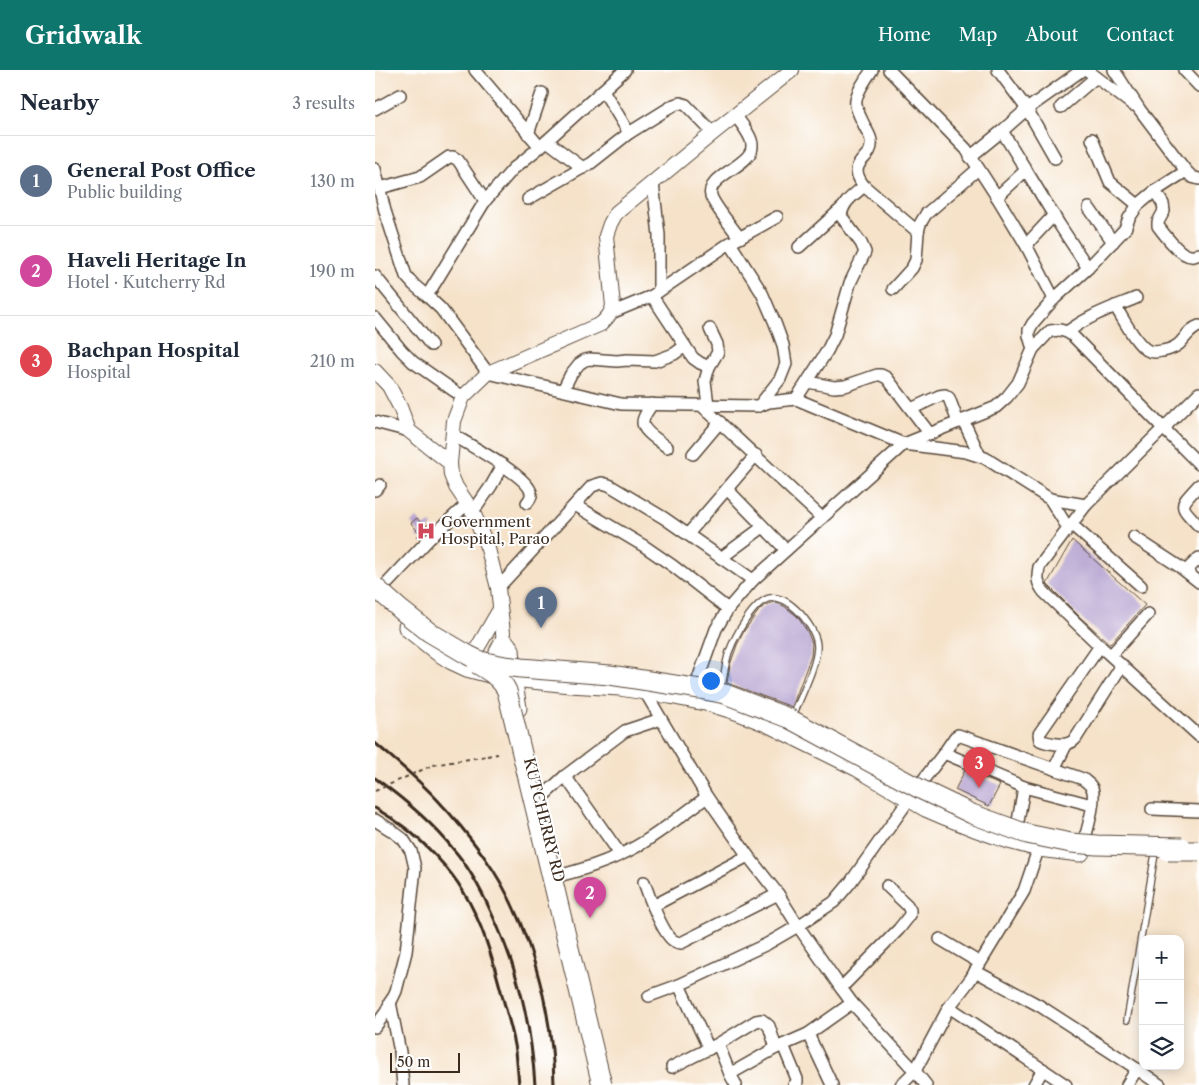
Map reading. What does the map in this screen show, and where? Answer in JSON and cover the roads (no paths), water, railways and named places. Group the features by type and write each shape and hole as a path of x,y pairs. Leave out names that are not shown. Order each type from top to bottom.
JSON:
{"highway":[{"path":"377,590 438,651 452,660 471,660 519,674 605,680 654,686 729,702 807,735 934,804 974,822 1009,834 1057,846 1074,848 1145,851 1194,848"},
{"path":"377,590 429,638 502,669 571,683 620,686 644,690 721,690 764,704 793,716 915,791 940,813 1009,839 1039,846 1194,848"},
{"path":"377,590 429,632 468,656 480,661 521,668 610,675 725,694 788,718 923,790 972,814 1019,832 1071,843 1194,848"},
{"path":"504,642 499,652 504,684 602,1085"},
{"path":"502,669 615,671 652,676 694,690 732,709 769,723 858,767 915,791 1017,827 1082,847 1155,854 1194,848"},
{"path":"502,669 505,701 517,759 595,1085"},
{"name":"KUTCHERRY RD","path":"502,669 516,705 541,799 558,876 611,1085"}],"street":[{"path":"475,70 529,134 583,168"},
{"path":"872,70 855,99 856,106 871,141 870,151 859,164 857,173 864,186 918,232"},
{"path":"889,70 966,149 1026,245 1054,299"},
{"path":"998,70 1027,109 1055,158"},
{"path":"970,157 1027,109 1082,70"},
{"path":"1114,70 1139,110 1186,172 1192,177 1199,179"},
{"path":"1184,70 1199,86"},
{"path":"427,296 485,201 513,169 544,144 621,71"},
{"path":"611,313 613,306 606,236 616,213 788,71"},
{"path":"1061,107 1091,74 1139,110"},
{"path":"603,90 629,133"},
{"path":"529,134 542,93"},
{"path":"375,109 401,95"},
{"path":"528,199 591,163 629,133 674,105 680,103 686,105 713,133"},
{"path":"735,115 750,137 751,150 747,157 717,181 710,195 762,293 783,345 786,364 780,379 759,406"},
{"path":"1002,131 1089,268"},
{"path":"1092,139 1110,182 1138,205"},
{"path":"380,188 420,177 449,157 453,157 485,201"},
{"path":"375,169 385,211 406,276 413,285 441,309 488,373 621,404 759,406 769,402 796,400 904,444 966,452 980,456 1050,499 1070,526 1141,586"},
{"path":"893,290 912,268 916,260 918,232 926,214 978,169"},
{"path":"997,196 1026,170"},
{"path":"1033,349 1029,330 1033,323 1054,299 1089,268 1125,230 1129,218 1138,205 1155,191 1186,172"},
{"path":"653,182 659,235 655,294 693,358 709,367"},
{"path":"799,247 864,186"},
{"path":"1155,191 1163,204 1164,212 1158,222 1158,226 1172,243 1185,254 1191,256 1199,254"},
{"path":"796,400 835,335 850,283 865,252 861,243 841,216 842,208"},
{"path":"1089,208 1113,242"},
{"path":"1026,245 1054,215"},
{"path":"504,642 498,588 488,549 470,508 451,475 450,463 454,421 463,397 488,373 601,324 611,313 655,294 735,240 777,217"},
{"path":"375,276 431,345"},
{"path":"1067,332 1094,314 1136,298"},
{"path":"1115,306 1139,344 1148,351 1156,353 1175,347 1191,330 1199,326"},
{"path":"375,318 413,362 463,397"},
{"path":"710,329 717,344 718,352 709,367 705,381 704,405 719,422 822,518"},
{"path":"694,690 716,629 728,609 753,580 904,444 996,407 1018,383 1033,349 1050,332 1060,330 1073,336 1199,464"},
{"path":"563,390 571,374 585,360 655,361 674,354 685,346"},
{"path":"375,371 389,386 400,407 409,431"},
{"path":"808,382 834,387 845,386 881,375 887,378 929,434"},
{"path":"1199,393 1086,506 1039,568 1037,578 1044,592 1199,736"},
{"path":"911,409 945,395 949,398 980,456"},
{"path":"652,404 645,415 643,427 667,447"},
{"path":"375,422 409,431 450,463"},
{"path":"693,454 719,422"},
{"path":"453,435 503,466 528,486 531,497 527,503"},
{"path":"687,534 756,455"},
{"path":"377,590 429,539 470,508 491,486 503,466"},
{"path":"498,588 592,486 602,483 609,485 664,518 753,580"},
{"path":"1199,485 1184,501 1183,505 1184,510 1199,526"},
{"path":"727,489 786,550"},
{"path":"1050,499 1086,506"},
{"path":"575,505 644,546 728,609"},
{"path":"721,558 763,527"},
{"path":"1134,537 1186,570 1199,582"},
{"path":"1186,570 1199,558"},
{"path":"471,660 500,609"},
{"path":"1111,655 1148,614"},
{"path":"1100,646 1039,734 1040,740 1066,745 1072,742 1122,666"},
{"path":"644,690 707,797 778,894 841,988 852,1003 925,1085"},
{"path":"541,799 565,776 625,731 661,720"},
{"path":"649,996 679,985 767,944 827,907 842,894 915,791 958,735 1054,769 1083,780 1090,785 1093,794 1092,805 1082,847"},
{"path":"1054,769 1066,745"},
{"path":"944,753 1024,787 1092,805"},
{"path":"565,776 620,854"},
{"path":"1017,827 1024,787"},
{"path":"558,876 620,854 644,842 707,797"},
{"path":"1152,809 1199,811"},
{"path":"375,820 403,840 411,851 415,868 406,952 396,991 386,1012 375,1027"},
{"path":"901,1085 915,1072 949,1007 978,967 1024,891 1039,846"},
{"path":"653,906 749,856"},
{"path":"644,882 667,934 673,941 681,943 778,894"},
{"path":"841,988 899,929 910,915 911,910 887,886"},
{"path":"940,939 978,967 1160,1085"},
{"path":"679,985 736,1085"},
{"path":"391,1002 400,1052 403,1085"},
{"path":"730,1074 808,1034 852,1003"},
{"path":"949,1007 1066,1085"},
{"path":"672,1067 762,1020 769,1026 797,1079 797,1083 794,1085"},
{"path":"808,1034 833,1085"},
{"path":"1127,1085 1137,1069"},
{"path":"1034,1085 1043,1070"}],"lane":[{"path":"721,690 729,652 743,623 761,603 770,598 782,600 793,606 805,618 814,634 817,645 815,660 793,716"},
{"path":"1127,1020 1155,854"}],"railway":[{"path":"375,743 447,810 480,850 501,882 526,937 536,967 549,1027 554,1085"},
{"path":"375,778 427,820 460,857 479,887 509,954 522,996 530,1039 535,1085"},
{"path":"375,808 394,819 428,848 451,874 470,903 490,953 509,1021 516,1051 519,1085"}],"place":[{"name":"Government Hospital, Parao","path":"426,531"},
{"name":"General Post Office","path":"541,628"},
{"name":"Bachpan Hospital","path":"979,788"},
{"name":"Haveli Heritage In","path":"590,918"}]}
